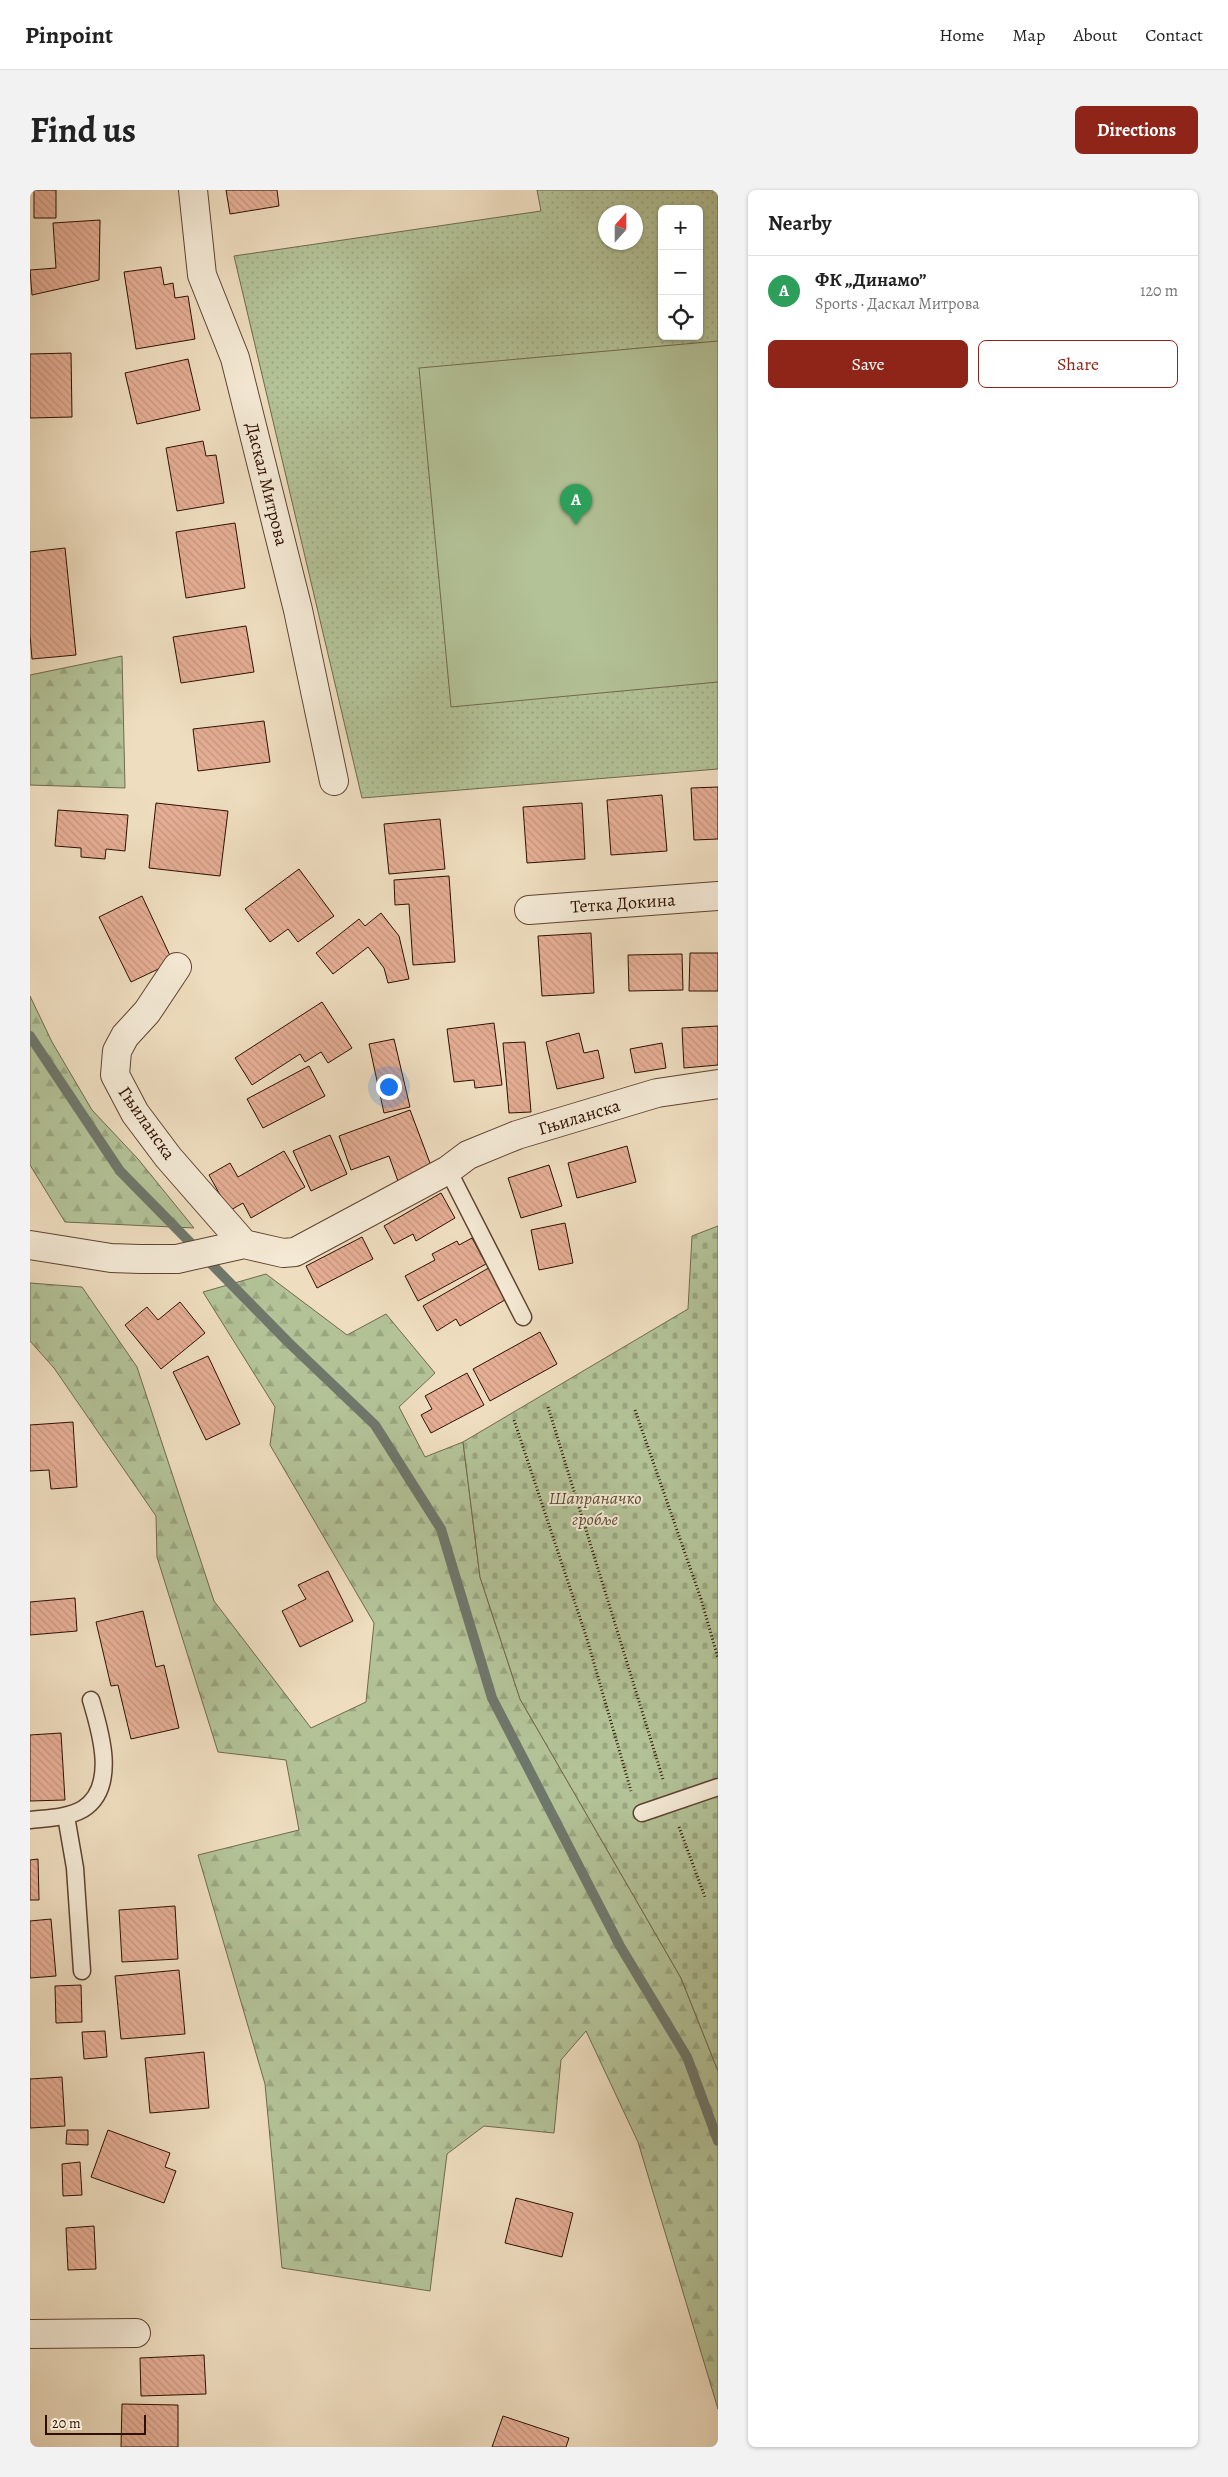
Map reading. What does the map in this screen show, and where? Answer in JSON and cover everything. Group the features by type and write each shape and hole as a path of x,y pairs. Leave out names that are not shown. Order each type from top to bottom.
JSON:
{"street":[{"name":"Даскал Митрова","path":"193,190 202,275 235,358 298,610 334,781"},
{"name":"Тетка Докина","path":"529,910 718,896"},
{"name":"Гњиланска","path":"177,967 147,1012 125,1036 118,1051 115,1075 120,1089 141,1122 238,1246"},
{"name":"Гњиланска","path":"30,1245 111,1258 177,1259 238,1246 295,1252 448,1170 468,1155 517,1135 657,1093 718,1084"},
{"path":"30,2334 136,2333"}],"lane":[{"path":"448,1170 522,1317"},
{"path":"30,1820 66,1816 84,1808 96,1794 104,1772 103,1741 91,1700"},
{"path":"642,1813 718,1787"},
{"path":"66,1816 76,1868 82,1971"}],"path":[{"path":"548,1407 670,1803 705,1897"},
{"path":"635,1410 701,1599 718,1658"},
{"path":"514,1420 587,1639 637,1810 642,1813"}],"green space":[{"path":"537,190 718,190 718,769 362,798 234,256 541,211"},
{"path":"718,341 718,682 451,707 419,368"},
{"path":"122,656 125,788 30,785 30,675"},
{"path":"30,996 52,1042 92,1110 138,1159 194,1228 65,1222 30,1165"},
{"name":"Шапраначко гробље","path":"718,1226 718,2071 681,1978 520,1699 480,1577 463,1442 688,1309 692,1236"},
{"path":"266,1274 347,1335 386,1314 435,1373 399,1407 425,1457 463,1442 480,1577 520,1699 681,1978 718,2071 718,2409 638,2142 586,2031 561,2060 554,2133 484,2126 447,2154 430,2291 282,2268 265,2084 198,1855 299,1830 286,1760 218,1752 157,1557 156,1516 54,1368 30,1341 30,1283 82,1287 137,1367 214,1601 311,1728 366,1702 374,1623 270,1445 275,1407 203,1292"}],"building":[{"path":"34,190 56,190 56,218 34,218"},
{"path":"226,190 277,190 279,206 230,214"},
{"path":"100,220 99,280 32,295 30,270 56,268 53,223"},
{"path":"161,267 164,285 173,283 175,298 188,296 195,339 136,349 124,272"},
{"path":"71,353 72,417 30,418 30,354"},
{"path":"188,359 200,410 137,424 125,373"},
{"path":"203,441 206,456 216,455 224,503 177,511 166,448"},
{"path":"235,523 245,588 186,598 176,532"},
{"path":"65,548 76,655 32,659 30,635 30,552"},
{"path":"246,626 254,672 181,683 173,637"},
{"path":"264,721 270,762 198,771 193,729"},
{"path":"718,787 718,839 694,840 691,788"},
{"path":"662,795 667,851 611,855 607,800"},
{"path":"156,803 228,811 220,876 149,868"},
{"path":"582,803 585,859 527,863 523,807"},
{"path":"58,810 128,815 125,851 106,849 105,859 81,857 81,848 55,846"},
{"path":"440,819 445,869 389,874 384,824"},
{"path":"299,869 334,916 298,942 288,929 270,942 245,909"},
{"path":"449,876 455,962 413,965 409,904 395,905 394,880"},
{"path":"142,896 173,962 131,982 99,917"},
{"path":"381,913 399,936 409,979 388,983 384,968 368,947 333,974 316,953 359,919 365,926"},
{"path":"591,933 594,993 542,996 538,936"},
{"path":"690,953 718,953 718,991 689,991"},
{"path":"682,954 683,990 629,991 628,955"},
{"path":"322,1002 352,1048 328,1063 321,1052 305,1062 300,1054 252,1085 235,1058"},
{"path":"494,1023 502,1085 475,1088 474,1080 454,1082 447,1029"},
{"path":"718,1026 718,1065 684,1068 682,1028"},
{"path":"579,1033 584,1053 598,1050 604,1078 557,1089 546,1042"},
{"path":"394,1039 410,1107 384,1113 369,1044"},
{"path":"525,1042 531,1112 509,1113 503,1043"},
{"path":"662,1043 666,1068 635,1073 630,1049"},
{"path":"309,1066 325,1096 263,1128 247,1099"},
{"path":"410,1110 433,1171 399,1184 389,1156 351,1170 339,1136"},
{"path":"330,1135 347,1174 311,1191 293,1151"},
{"path":"627,1146 636,1182 577,1198 568,1163"},
{"path":"284,1151 305,1187 251,1218 243,1203 229,1211 209,1175 230,1163 238,1177"},
{"path":"549,1165 562,1206 521,1218 508,1178"},
{"path":"441,1193 455,1218 416,1241 413,1234 394,1244 384,1226"},
{"path":"565,1223 573,1263 539,1270 531,1230"},
{"path":"362,1237 373,1259 317,1288 306,1266"},
{"path":"472,1238 486,1264 418,1301 405,1276 435,1260 432,1254 457,1241 459,1245"},
{"path":"492,1266 510,1297 460,1326 456,1319 437,1331 423,1306"},
{"path":"180,1302 205,1333 161,1369 125,1325 147,1307 158,1320"},
{"path":"540,1332 557,1364 490,1401 473,1369"},
{"path":"208,1356 240,1424 206,1440 173,1372"},
{"path":"467,1373 484,1405 431,1433 421,1415 432,1409 425,1396"},
{"path":"73,1422 77,1487 51,1489 49,1470 30,1471 30,1425"},
{"path":"328,1571 353,1621 300,1647 282,1611 306,1599 298,1585"},
{"path":"75,1598 77,1631 30,1635 30,1602"},
{"path":"143,1611 156,1667 164,1665 179,1728 131,1739 118,1685 111,1686 96,1622"},
{"path":"61,1733 65,1800 30,1801 30,1735"},
{"path":"38,1859 39,1900 30,1900 30,1860"},
{"path":"175,1906 178,1959 122,1962 119,1910"},
{"path":"51,1919 56,1976 30,1978 30,1921"},
{"path":"179,1970 185,2034 121,2039 115,1976"},
{"path":"81,1985 82,2022 56,2023 55,1986"},
{"path":"105,2031 107,2057 84,2059 82,2032"},
{"path":"204,2052 209,2108 150,2113 145,2058"},
{"path":"62,2077 65,2126 30,2128 30,2079"},
{"path":"67,2130 88,2130 88,2145 66,2144"},
{"path":"108,2130 170,2153 165,2167 176,2171 164,2203 91,2177"},
{"path":"80,2162 82,2195 63,2196 62,2164"},
{"path":"516,2198 573,2213 562,2257 505,2243"},
{"path":"94,2226 96,2269 68,2270 66,2228"},
{"path":"204,2355 206,2394 141,2396 140,2358"},
{"path":"122,2404 178,2405 178,2447 121,2447"},
{"path":"503,2416 569,2438 566,2447 492,2447"}],"waterway":[{"path":"30,1036 120,1171 288,1342 375,1425 441,1529 492,1698 620,1946 687,2057 718,2141"}],"place":[{"name":"ФК „Динамо”","path":"576,525"}]}
